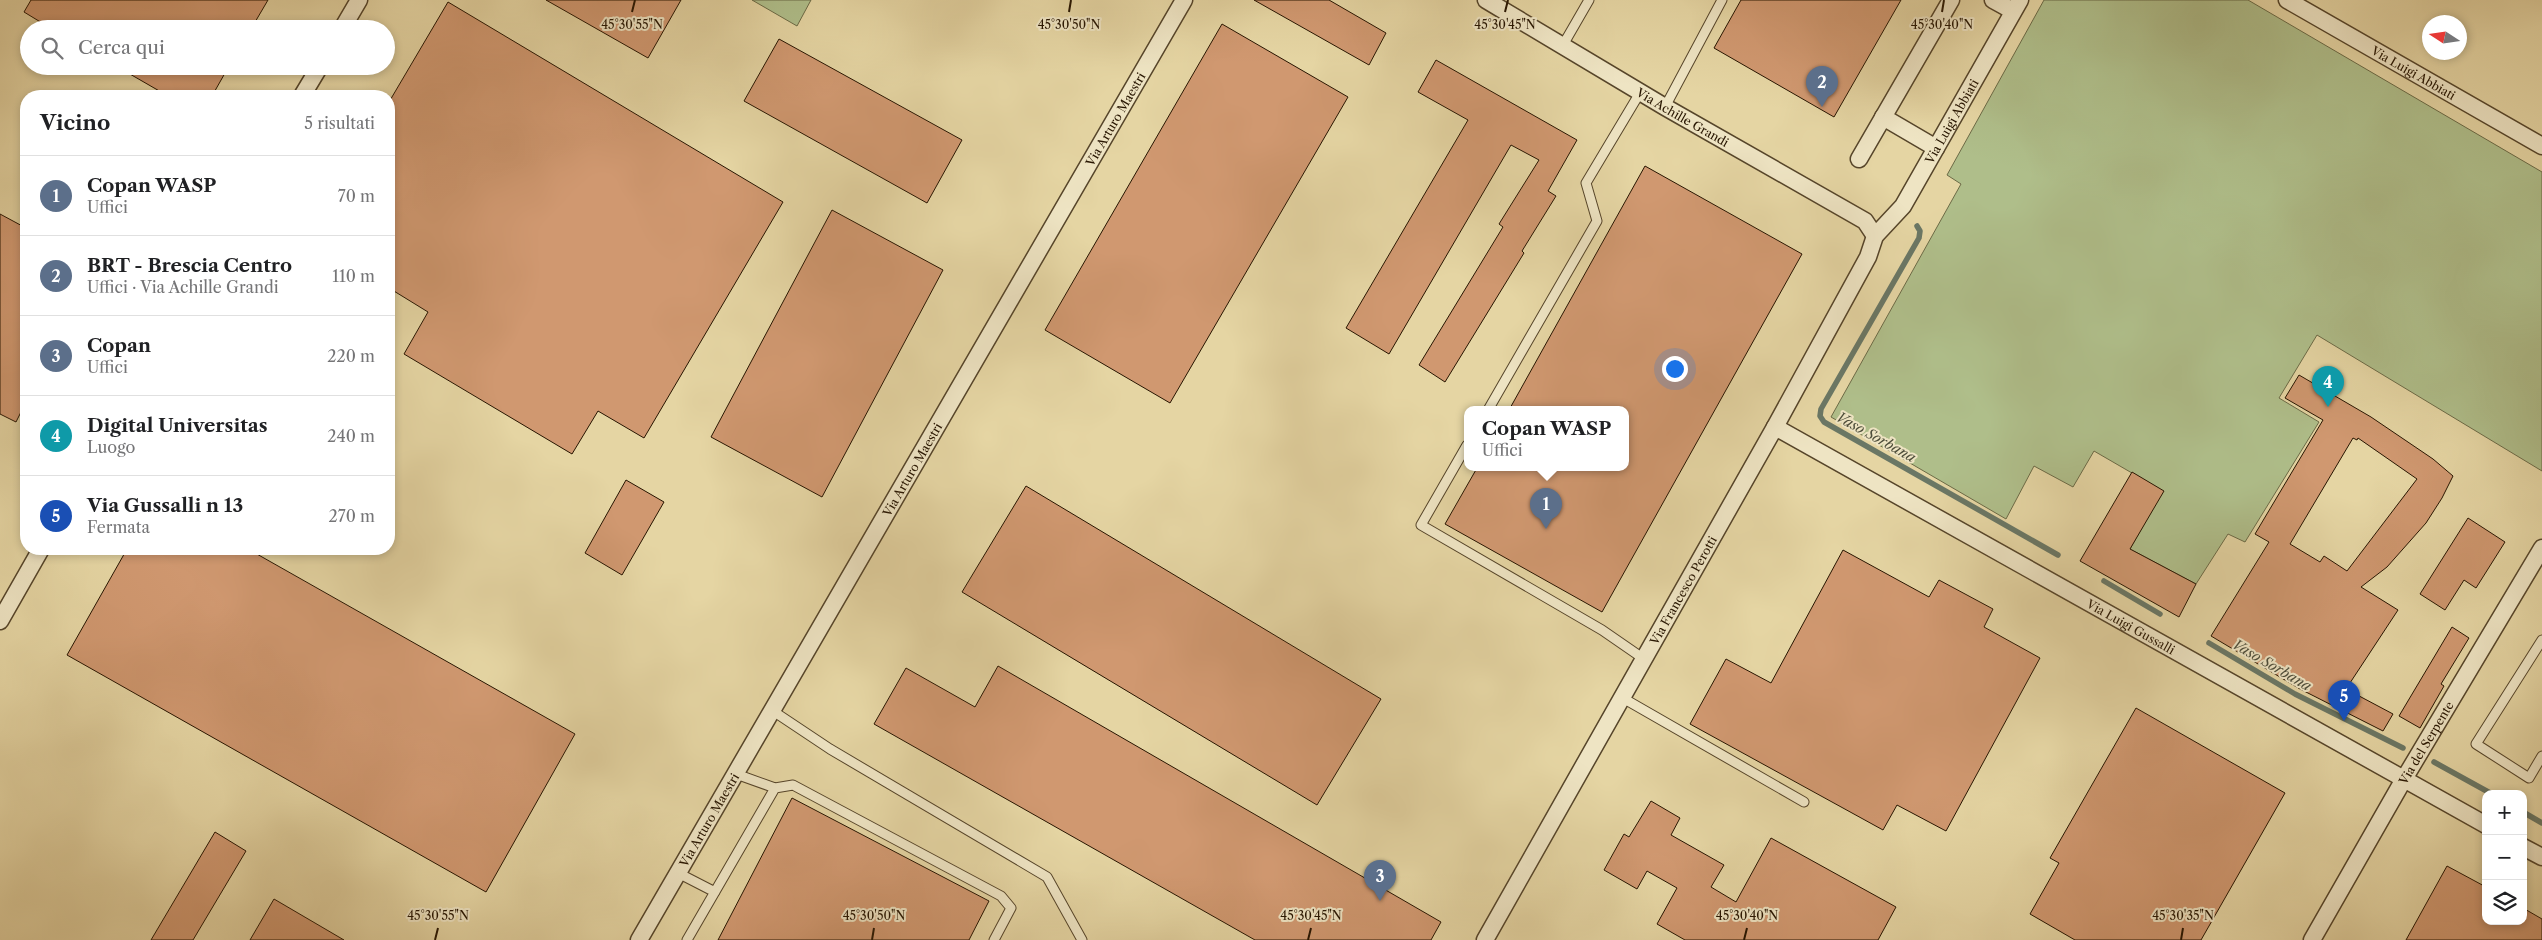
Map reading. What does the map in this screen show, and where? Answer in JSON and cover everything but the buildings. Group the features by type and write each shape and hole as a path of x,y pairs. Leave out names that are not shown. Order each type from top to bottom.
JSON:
{"street":[{"path":"347,20 359,0"},
{"name":"Via Arturo Maestri","path":"644,938 678,873 1184,0"},
{"name":"Via Achille Grandi","path":"1486,0 1641,90 1666,107 1865,221 1875,236"},
{"path":"1859,158 1951,0"},
{"path":"1993,0 2016,6"},
{"name":"Via Luigi Abbiati","path":"2287,0 2542,146"},
{"name":"Via Luigi Abbiati","path":"1875,236 1903,206 2016,6"},
{"path":"306,90 315,75"},
{"path":"1883,117 1936,148"},
{"name":"Via Francesco Perotti","path":"1485,940 1775,427 1868,257 1875,236"},
{"name":"Via Luigi Gussalli","path":"1775,427 2482,823"},
{"name":"Via del Serpente","path":"2312,940 2404,779 2542,548"},
{"path":"0,621 38,555"},
{"path":"2527,848 2542,857"}],"lane":[{"path":"1563,45 1589,0"},
{"path":"1666,107 1722,0"},
{"path":"1490,406 1598,221 1586,183 1614,139 1641,90"},
{"path":"1464,450 1421,525 1602,630 1644,659"},
{"path":"2542,640 2476,744 2529,778 2542,756"},
{"path":"1621,697 1804,802"},
{"path":"773,710 830,749 1047,877 1082,940"},
{"path":"736,774 775,788 793,785 1001,896 1011,908 994,940"},
{"path":"687,940 775,788"},
{"path":"678,873 715,892"}],"green space":[{"path":"752,0 811,0 797,26"},
{"path":"2044,0 2248,0 2542,172 2542,471 2317,335 2279,398 2319,422 2245,542 2228,534 2196,584 2130,549 2163,491 2094,451 2073,487 2034,466 2006,519 1831,417 1961,184 1947,175"}],"waterway":[{"name":"Vaso Sorbana","path":"1917,226 1920,231 1919,238 1821,409 1820,416 1824,422 2058,555"},
{"name":"Vaso Sorbana","path":"2104,581 2160,614"},
{"name":"Vaso Sorbana","path":"2209,643 2295,694 2403,748"},
{"name":"Vaso Sorbana","path":"2434,762 2485,790"},
{"name":"Vaso Sorbana","path":"2527,814 2542,823"}],"place":[{"name":"BRT - Brescia Centro","path":"1822,107"},
{"name":"Digital Universitas","path":"2328,407"},
{"name":"Copan WASP","path":"1546,529"},
{"name":"Via Gussalli n 13","path":"2344,721"},
{"name":"Copan","path":"1380,901"}]}
